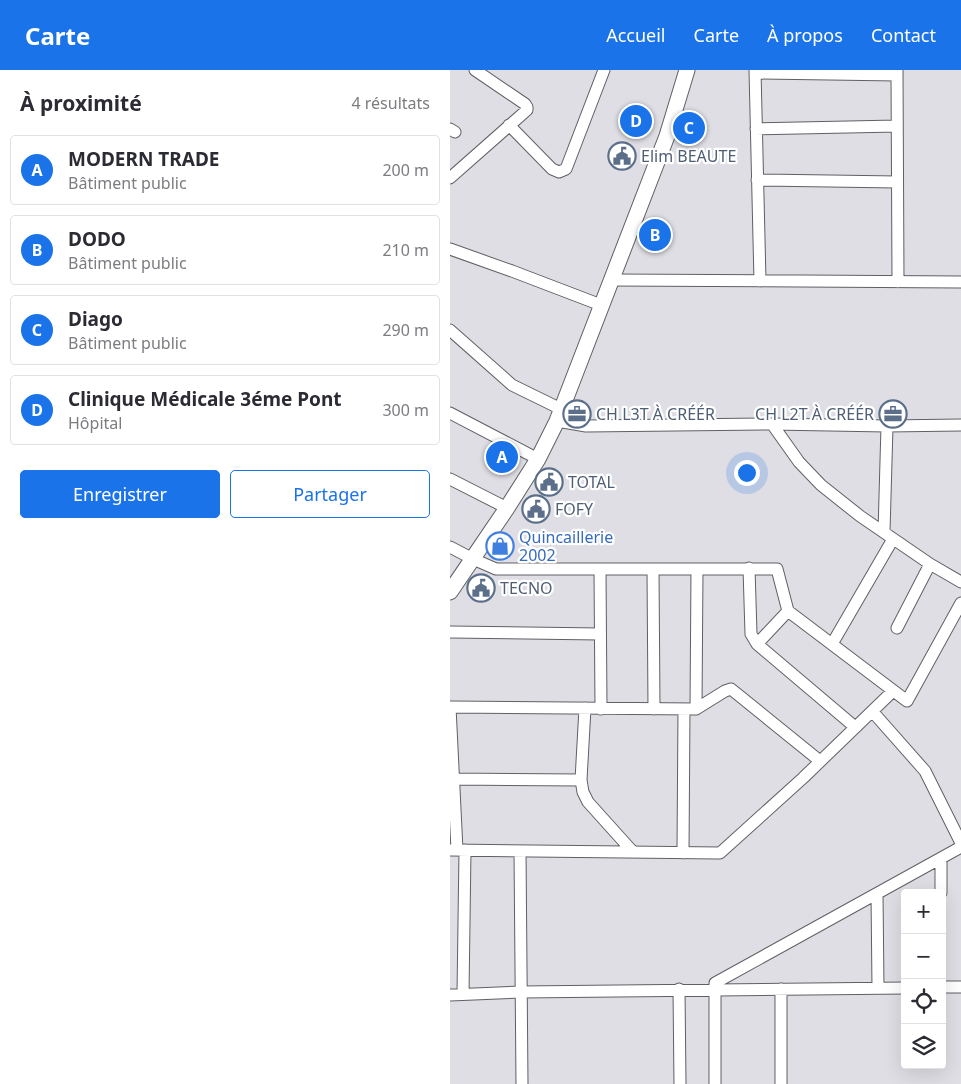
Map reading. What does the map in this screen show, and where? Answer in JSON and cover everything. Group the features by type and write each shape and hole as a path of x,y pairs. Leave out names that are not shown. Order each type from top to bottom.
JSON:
{"main road":[{"path":"450,592 538,459 559,415 667,136 687,70"}],"street":[{"path":"450,178 527,110 525,104 475,70"},
{"path":"509,125 552,169 559,172 566,169 604,70"},
{"path":"760,281 755,72 897,73 898,282"},
{"path":"756,129 897,126"},
{"path":"757,180 897,182"},
{"path":"450,249 512,270 601,305"},
{"path":"611,280 961,282"},
{"path":"450,330 512,385 559,415 586,426 772,424 961,425"},
{"path":"450,414 538,459"},
{"path":"772,424 799,462 821,485 888,536 961,582"},
{"path":"832,644 888,536 887,426"},
{"path":"450,479 507,508"},
{"path":"450,547 496,569 777,569 788,611 907,701 961,603"},
{"path":"897,628 930,564"},
{"path":"749,568 751,634 757,644 855,727"},
{"path":"600,569 601,709"},
{"path":"653,569 654,709"},
{"path":"696,709 697,569"},
{"path":"757,644 788,611"},
{"path":"450,632 600,634"},
{"path":"463,994 450,707 696,709 731,689 820,761"},
{"path":"457,850 720,853 893,691"},
{"path":"585,708 581,780 583,792 588,802 632,852"},
{"path":"683,853 684,709"},
{"path":"872,711 925,771 961,842"},
{"path":"454,780 581,780"},
{"path":"715,1084 716,983 961,847"},
{"path":"520,851 522,1084"},
{"path":"941,889 942,858"},
{"path":"877,894 878,988"},
{"path":"946,988 961,987"},
{"path":"450,995 679,989 901,988"},
{"path":"679,989 680,1084"},
{"path":"781,989 782,1084"}],"place":[{"name":"Clinique Médicale 3éme Pont","path":"636,121"},
{"name":"Diago","path":"689,128"},
{"name":"Elim BEAUTE","path":"622,156"},
{"name":"DODO","path":"655,235"},
{"name":"CH L3T À CRÉÉR","path":"577,414"},
{"name":"CH L2T À CRÉÉR","path":"893,414"},
{"name":"MODERN TRADE","path":"502,457"},
{"name":"TOTAL","path":"549,482"},
{"name":"FOFY","path":"536,509"},
{"name":"Quincaillerie 2002","path":"500,546"},
{"name":"TECNO","path":"481,588"}]}
